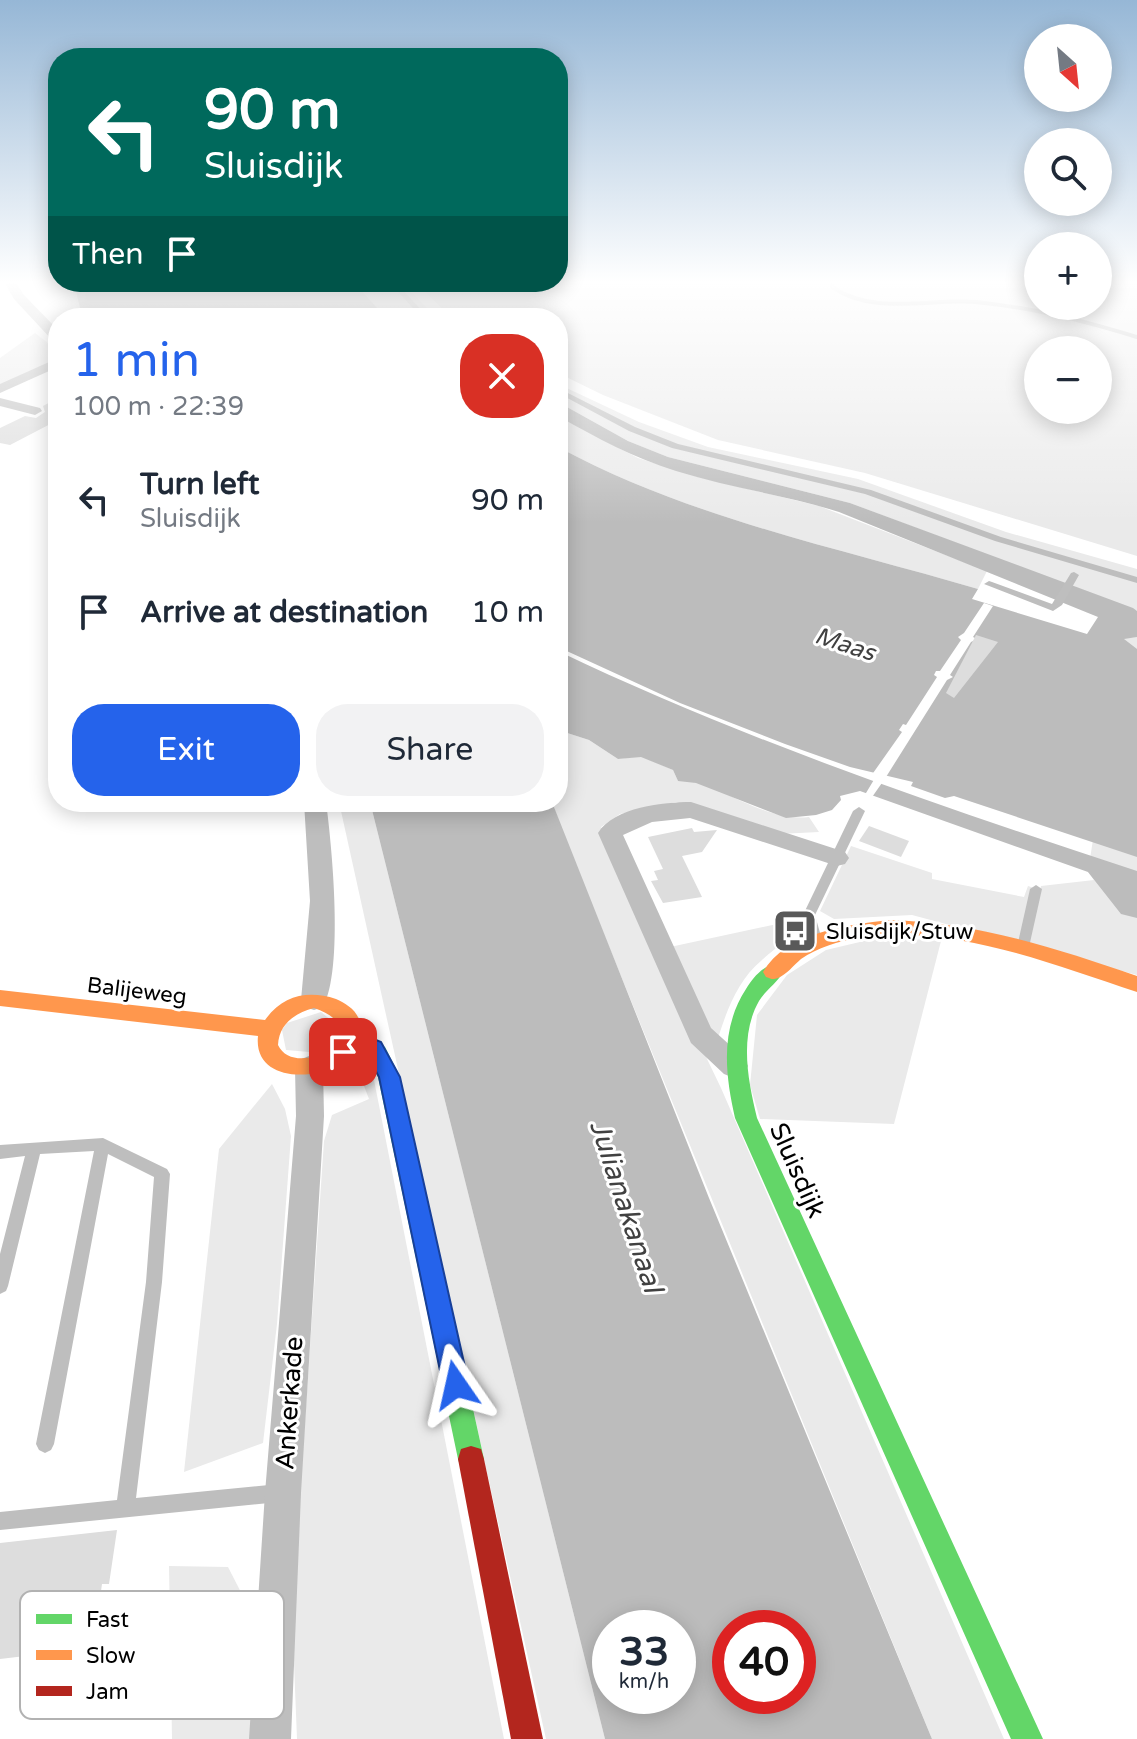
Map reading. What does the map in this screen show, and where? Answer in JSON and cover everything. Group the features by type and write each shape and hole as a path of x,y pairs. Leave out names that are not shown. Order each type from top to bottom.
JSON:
{"street":[{"path":"0,389 48,367"},
{"path":"0,402 35,411"},
{"path":"734,1066 701,1035 610,833 625,821 677,809 691,810 837,858"},
{"path":"314,1000 322,945 322,886 316,812"},
{"name":"Sluisdijk","path":"1027,1739 746,1118 734,1066 736,1032 756,987 774,968 816,940 876,927 913,927 1023,947 1137,984"},
{"name":"Balijeweg","path":"0,998 269,1029"},
{"path":"314,1000 338,1005 347,1012 353,1024 352,1038 334,1059 309,1068 293,1067 276,1059 267,1043 269,1029 285,1010 314,1000"},
{"path":"352,1038 378,1053 389,1077 450,1355 527,1739"},
{"name":"Ankerkade","path":"278,1591 310,1116 309,1068"},
{"name":"Ankerkade","path":"270,1739 271,1719"}],"lane":[{"path":"568,395 632,429 675,446 868,492 998,539 1137,580"},
{"path":"989,584 1053,608 1074,575"},
{"path":"816,940 809,915 859,811"},
{"path":"1023,947 1036,889"},
{"path":"0,1152 103,1144 162,1174 154,1282 125,1509"},
{"path":"45,1444 103,1144"},
{"path":"0,1286 34,1148"},
{"path":"0,1521 283,1493"}],"shaded area":[{"path":"0,361 48,361 48,364 0,387"},
{"path":"568,361 1024,361 1024,424 1112,424 1112,361 1137,361 1137,556 865,473 718,440 603,395 568,378"},
{"path":"568,389 639,422 708,447 858,479 1006,532 1137,569 1137,611 850,503 668,457 628,441 568,408"},
{"path":"568,421 638,458 698,477 819,506 987,571 978,589 764,529 608,472 568,452"},
{"path":"1137,637 1137,975 912,915 834,919 820,911 851,846 932,873 932,879 1024,897 1028,886 1040,890 1041,886 1094,880 1088,872 1124,638"},
{"path":"568,733 589,740 618,759 641,756 673,770 678,781 706,786 773,813 809,817 819,832 779,834 676,802 620,814 601,827 658,957 721,1088 1004,1739 932,1739 556,812 568,812"},
{"path":"341,812 373,812 592,1687 592,1714 599,1714 605,1739 546,1739"},
{"path":"800,919 787,938 747,976 730,1004 719,1035 710,1035 670,947"},
{"path":"881,937 941,941 894,1124 760,1119 750,1085 757,1015 787,975 826,950"},
{"path":"321,1012 338,1026 321,1053 286,1050 282,1030 287,1023"},
{"path":"359,1073 374,1080 504,1739 297,1739 292,1613 324,1141 332,1115 369,1099"},
{"path":"272,1084 285,1109 291,1136 277,1324 263,1443 184,1472 219,1149"},
{"path":"169,1566 228,1567 240,1591 169,1591"},
{"path":"172,1719 253,1719 254,1739 172,1739"}],"water":[{"name":"Maas","path":"568,408 628,441 668,457 850,503 1137,611 1137,637 1124,639 1137,649 1137,857 954,796 945,798 911,786 913,782 850,767 785,744 680,703 568,652 568,452 608,472 711,512 978,589 972,599 1087,634 1098,617 839,512 676,471 601,440 568,422"},
{"path":"568,656 772,743 917,797 1137,871 1137,918 1121,914 1088,872 860,791 840,796 841,800 832,810 786,818 696,783 678,781 673,770 641,757 618,759 589,740 568,733"},
{"name":"Julianakanaal","path":"373,812 556,812 709,1198 932,1739 605,1739 599,1714 696,1714 696,1610 592,1610 592,1687"}],"pier":[{"path":"984,603 993,606 973,637 977,639 971,642 950,675 953,677 947,680 886,777 891,779 880,777 890,781 884,780 870,800 863,798 875,778 871,776 902,732 899,730 903,724 906,725 937,677 934,675 936,671 940,671 961,640 958,637"}],"building":[{"path":"48,403 48,425 10,445 0,443 0,428 25,416 36,418 45,412 43,406"},
{"path":"976,635 998,642 954,698 946,693"},
{"path":"869,826 909,841 901,857 859,841"},
{"path":"692,828 694,832 717,830 702,852 682,856 702,897 663,903 651,881 658,880 654,871 663,869 648,837"},
{"path":"117,1530 109,1584 102,1584 101,1591 20,1591 20,1657 0,1659 0,1543"}],"traffic: fast":[{"path":"773,972 758,986 748,1003 737,1040 738,1079 746,1118 1027,1739"},
{"path":"352,1038 378,1053 389,1077 471,1459"}],"traffic: slow":[{"path":"773,972 807,946 847,932 889,927 931,928 1016,944 1137,984"},
{"path":"0,998 269,1029"},
{"path":"314,1000 337,1008 349,1020 352,1033 346,1046 335,1057 319,1065 300,1067 281,1062 270,1051 270,1030 288,1010 314,1000"}],"traffic: jam":[{"path":"471,1459 527,1739"}],"place":[{"name":"Sluisdijk/Stuw","path":"795,931"}],"route":[{"path":"343,1052 352,1038 365,1043 378,1053 389,1077 456,1385"}]}
